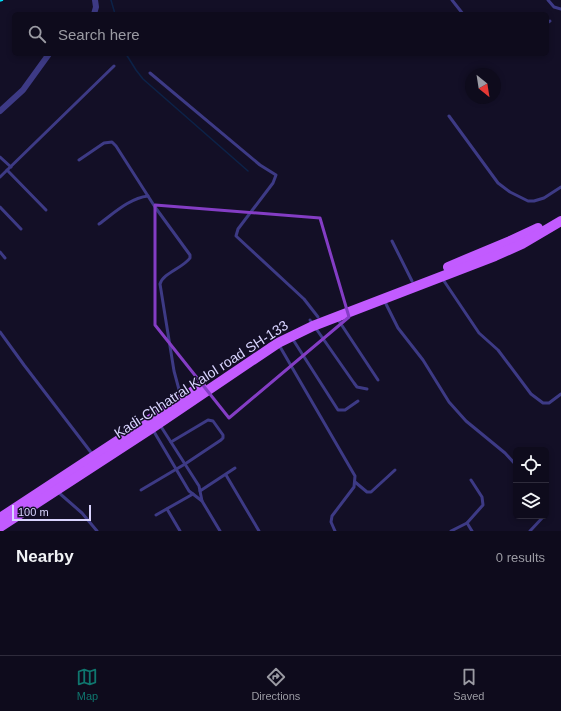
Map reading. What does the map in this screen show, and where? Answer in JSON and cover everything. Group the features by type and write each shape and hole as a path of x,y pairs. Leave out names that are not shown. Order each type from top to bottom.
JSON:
{"main road":[{"name":"Kadi-Chhatral Kalol road SH-133","path":"0,518 275,338 510,242 538,228 561,214"},
{"name":"Kadi-Chhatral Kalol road SH-133","path":"0,527 155,426 278,343 292,336 314,321 336,317 495,256 522,244 561,221"}],"street":[{"path":"95,0 96,7 95,12"},
{"path":"0,111 24,90 48,56"}],"lane":[{"path":"452,0 461,12"},
{"path":"548,0 554,7 561,9"},
{"path":"0,177 114,66"},
{"path":"150,73 260,166 276,175 273,184 238,229 236,236 304,299 314,321 354,383 357,387 367,389"},
{"path":"449,116 498,183 510,192 528,201 534,201 544,198 561,187"},
{"path":"78,160 104,143 112,142 190,255 187,262 163,278 160,284 173,365 181,399"},
{"path":"0,156 11,167"},
{"path":"7,170 46,210"},
{"path":"99,224 135,200 148,196"},
{"path":"0,207 21,229"},
{"path":"392,240 412,281"},
{"path":"0,252 6,258"},
{"path":"441,276 479,333 498,350 531,394 543,403 549,402 561,394"},
{"path":"383,299 398,328 423,360 449,402 466,421 505,453 513,462"},
{"path":"336,317 378,380"},
{"path":"0,332 94,457"},
{"path":"292,336 338,410 345,410 358,401"},
{"path":"278,343 355,476 356,482 354,487 332,516 330,522 335,531"},
{"path":"141,490 185,464 223,438 223,435 213,421 208,420 170,442"},
{"path":"155,426 170,442 199,486 202,501 220,531"},
{"path":"155,426 189,491 202,501"},
{"path":"200,491 235,468"},
{"path":"356,482 366,492 371,492 395,470"},
{"path":"226,475 259,531"},
{"path":"452,531 467,523 483,505 482,497 471,480"},
{"path":"56,490 82,513 97,531"},
{"path":"156,515 193,494"},
{"path":"167,509 180,531"},
{"path":"530,531 541,519"},
{"path":"467,523 472,531"}],"highlighted area":[{"path":"155,205 320,218 349,317 229,418 155,325"}],"waterway":[{"path":"111,0 114,12"},
{"path":"127,56 143,79 248,171"}]}
